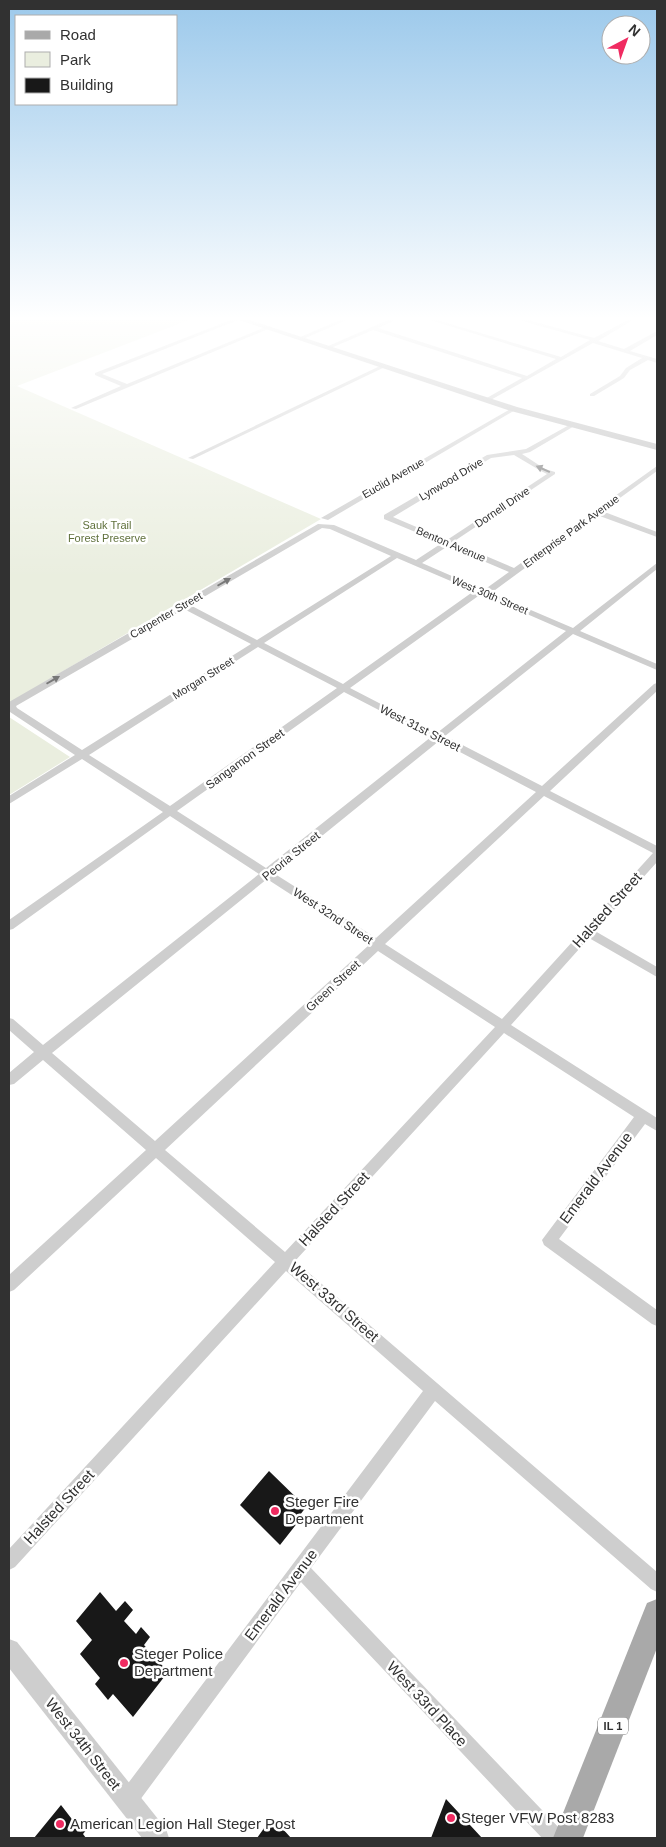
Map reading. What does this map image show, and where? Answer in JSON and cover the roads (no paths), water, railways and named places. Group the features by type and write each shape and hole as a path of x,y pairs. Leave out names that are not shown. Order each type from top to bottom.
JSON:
{"main road":[{"path":"506,406 657,447"},
{"name":"IL 1","path":"568,1838 657,1613"}],"street":[{"path":"74,408 78,406"},
{"path":"190,458 299,406"},
{"name":"Euclid Avenue","path":"323,522 514,409"},
{"name":"Lynwood Drive","path":"386,517 489,456 516,453 538,446 573,425"},
{"name":"Dornell Drive","path":"417,564 553,473 543,470 516,453"},
{"name":"Enterprise Park Avenue","path":"482,592 515,571 657,468"},
{"path":"597,512 657,535"},
{"name":"Benton Avenue","path":"386,517 515,571"},
{"name":"West 30th Street","path":"323,522 657,667"},
{"name":"Carpenter Street","path":"11,705 323,522"},
{"name":"Morgan Street","path":"9,801 397,555"},
{"name":"Peoria Street","path":"9,1080 437,737 657,566"},
{"name":"Sangamon Street","path":"9,926 343,688 482,592"},
{"name":"West 31st Street","path":"183,605 657,850"},
{"name":"Green Street","path":"9,1285 657,686"},
{"name":"West 32nd Street","path":"11,705 13,710 82,755 657,1125"},
{"name":"Halsted Street","path":"9,1561 503,1026 657,855"},
{"path":"588,932 657,972"},
{"name":"West 33rd Street","path":"9,1023 657,1583"},
{"name":"Emerald Avenue","path":"643,1116 549,1240 657,1319"},
{"name":"Emerald Avenue","path":"127,1801 434,1389"},
{"name":"West 33rd Place","path":"300,1569 555,1838"},
{"name":"West 34th Street","path":"9,1650 157,1838"}],"place":[{"name":"Steger Fire Department","path":"275,1511"},
{"name":"Steger Police Department","path":"124,1663"},
{"name":"Steger VFW Post 8283","path":"451,1818"},
{"name":"American Legion Hall Steger Post","path":"60,1824"}],"park label":[{"name":"Sauk Trail Forest Preserve","path":"107,531"}]}
